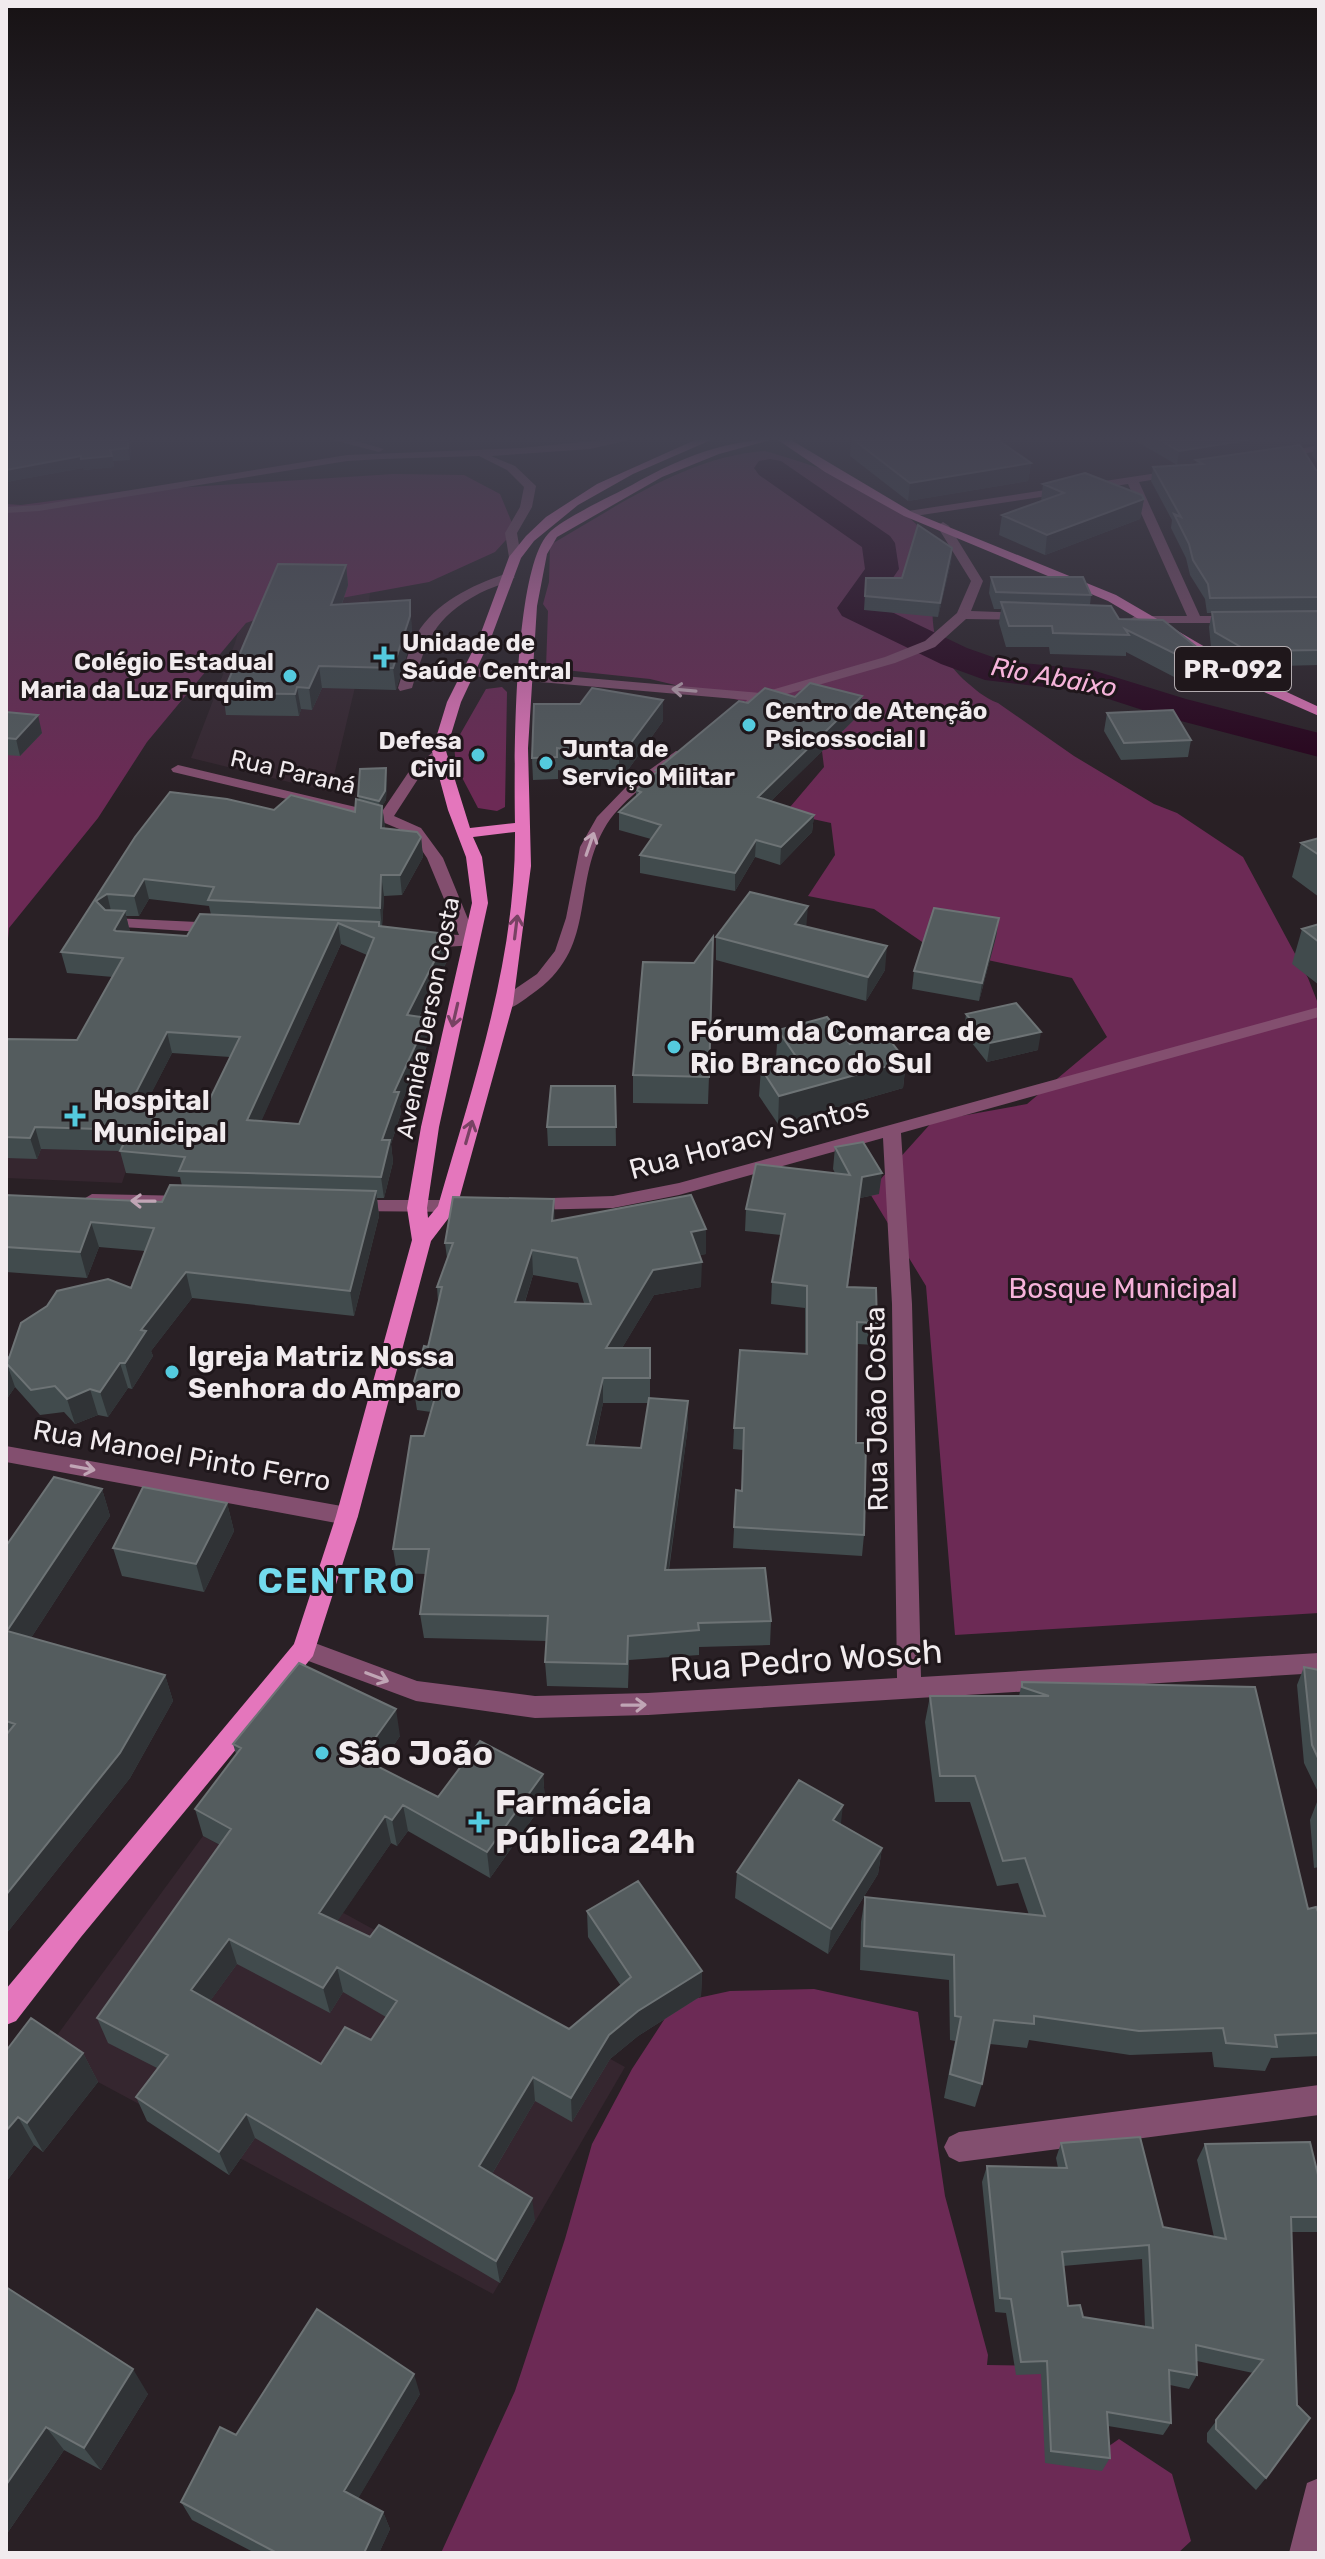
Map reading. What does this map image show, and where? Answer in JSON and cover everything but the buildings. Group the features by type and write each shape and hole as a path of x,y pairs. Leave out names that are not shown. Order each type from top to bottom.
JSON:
{"main road":[{"path":"439,751 454,702 471,672 514,559"},
{"path":"6,2011 71,1928 304,1649 347,1516 422,1240 447,1207 505,1004 523,866 521,748 531,606 540,559"},
{"name":"PR-092","path":"1021,559 1112,598 1260,685 1319,712"},
{"name":"Avenida Derson Costa","path":"422,1240 417,1208 430,1127 469,941 480,903 474,857 439,751"},
{"path":"465,833 523,827"}],"street":[{"path":"739,711 761,697 890,660 930,644 963,615 977,581 964,559"},
{"path":"1168,559 1195,620"},
{"path":"405,688 424,632 457,601 483,584 509,577"},
{"path":"963,615 1041,617"},
{"path":"1119,619 1257,620"},
{"path":"471,672 761,697"},
{"path":"505,1004 544,977 556,964 565,946 584,860 595,829 622,799 694,742"},
{"path":"385,818 413,776 439,751"},
{"name":"Rua Paraná","path":"178,769 385,818 416,831 435,858 469,941"},
{"path":"112,923 236,929"},
{"path":"407,938 469,941"},
{"name":"Rua Horacy Santos","path":"508,1205 613,1202 679,1189 1319,1012"},
{"name":"Rua João Costa","path":"892,1130 902,1304 909,1688"},
{"path":"69,1199 211,1203"},
{"path":"338,1206 477,1206"},
{"name":"Rua Manoel Pinto Ferro","path":"6,1454 347,1516"},
{"name":"Rua Pedro Wosch","path":"304,1649 416,1691 535,1707 648,1704 1319,1663"},
{"path":"959,2147 1319,2100"},
{"path":"1306,2553 1319,2495"}],"shaded area":[{"name":"Colégio Estadual Maria da Luz Furquim","path":"255,575 372,578 361,662 330,792 191,758 235,643"},
{"name":"Hospital Municipal","path":"6,1047 165,1053 122,1183 6,1178"},
{"path":"203,1836 625,2067 493,2294 98,2082 47,2049"}],"green space":[{"path":"6,559 479,559 429,582 292,607 246,623 147,742 98,818 9,928 6,962"},
{"name":"Bosque Municipal","path":"550,559 930,559 936,639 963,679 1074,756 1154,804 1177,813 1243,857 1308,978 1319,1006 1319,1613 955,1635 926,1286 869,1192 933,1121 1027,1104 1107,1037 1072,978 931,948 874,909 808,896 835,855 831,823 785,813 824,767 820,735 797,714 650,679 546,668 548,611 543,604 549,582"},
{"path":"502,687 507,692 505,807 497,811 478,808 456,766 454,745 486,689"},
{"path":"814,1989 918,2012 945,2196 988,2355 987,2365 1055,2366 1099,2453 1119,2439 1172,2474 1191,2541 1178,2553 441,2553 515,2391 565,2239 592,2144 632,2069 675,2003 730,1991"}],"waterway":[{"name":"Rio Abaixo","path":"881,559 882,569 855,608 954,656 998,672 1092,681 1172,707 1319,745"}],"place":[{"name":"Unidade de Saúde Central","path":"384,657"},
{"name":"Colégio Estadual Maria da Luz Furquim","path":"290,676"},
{"name":"Centro de Atenção Psicossocial I","path":"749,725"},
{"name":"Defesa Civil","path":"478,755"},
{"name":"Junta de Serviço Militar","path":"546,763"},
{"name":"Fórum da Comarca de Rio Branco do Sul","path":"674,1047"},
{"name":"Hospital Municipal","path":"75,1116"},
{"name":"Igreja Matriz Nossa Senhora do Amparo","path":"172,1372"},
{"name":"São João","path":"322,1753"},
{"name":"Farmácia Pública 24h","path":"479,1822"}],"district":[{"name":"CENTRO","path":"337,1580"}]}
